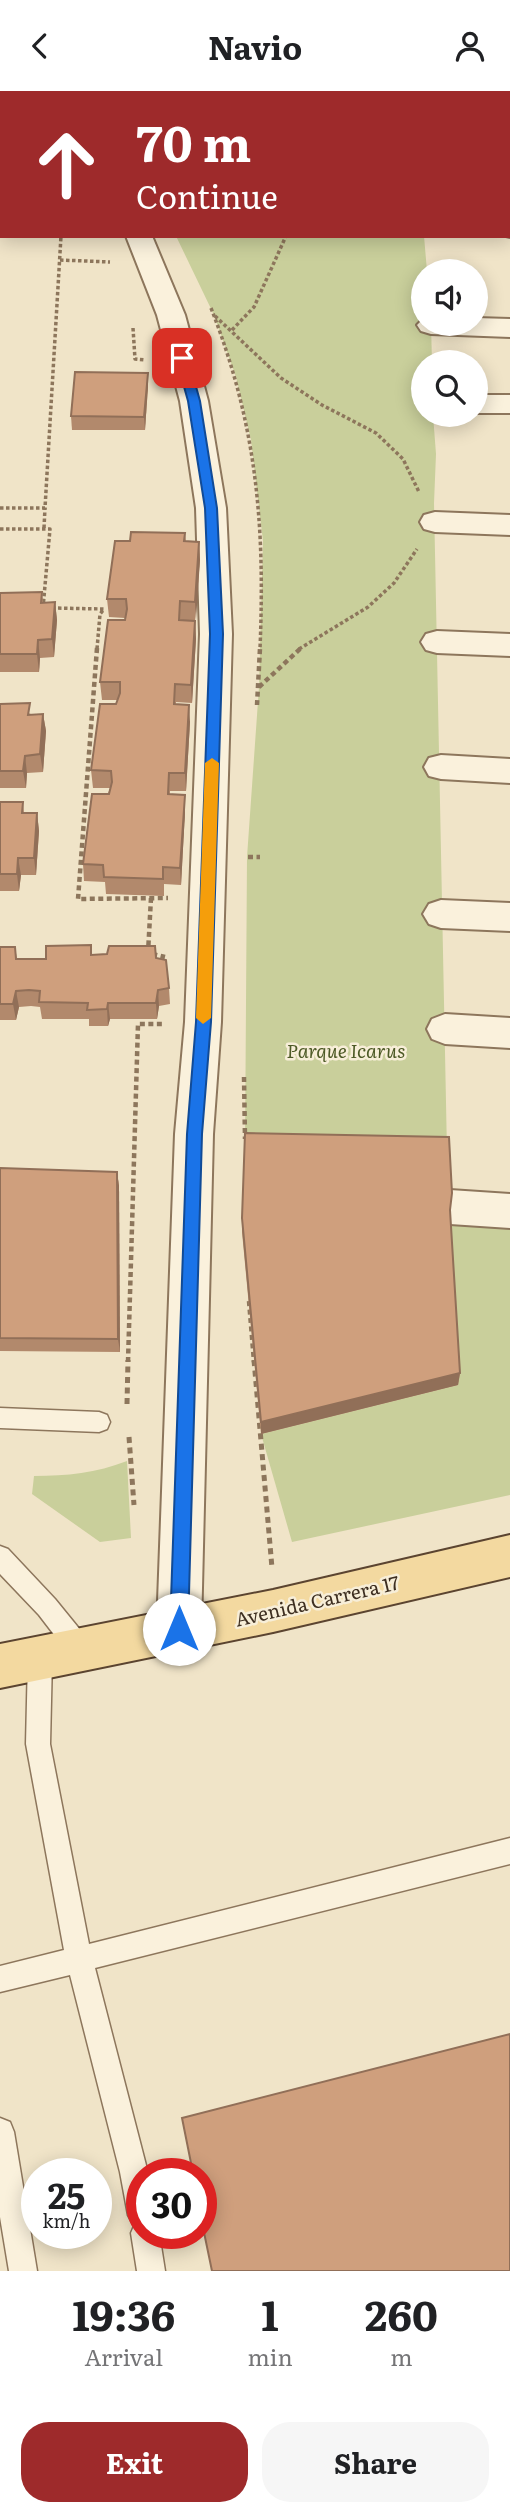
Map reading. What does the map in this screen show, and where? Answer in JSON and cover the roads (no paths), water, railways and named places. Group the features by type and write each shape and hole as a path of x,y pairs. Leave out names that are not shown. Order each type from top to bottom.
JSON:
{"main road":[{"name":"Avenida Carrera 17","path":"40,1658 510,1556"}],"street":[{"path":"140,238 171,315 194,401 211,508 216,634 204,1009 194,1134 179,1629"},
{"path":"488,327 510,328"},
{"path":"488,404 510,404"},
{"path":"424,522 510,525"},
{"path":"438,642 510,645"},
{"path":"441,767 510,771"},
{"path":"441,914 510,917"},
{"path":"445,1029 510,1033"},
{"path":"450,1207 510,1211"}],"lane":[{"path":"0,1417 99,1422"},
{"path":"0,1557 47,1607 40,1658 38,1744 79,1959 130,2158"},
{"path":"0,1979 510,1851"},
{"path":"0,2133 23,2271"},
{"path":"148,2249 151,2271"}],"park label":[{"name":"Parque Icarus","path":"346,1050"}]}
